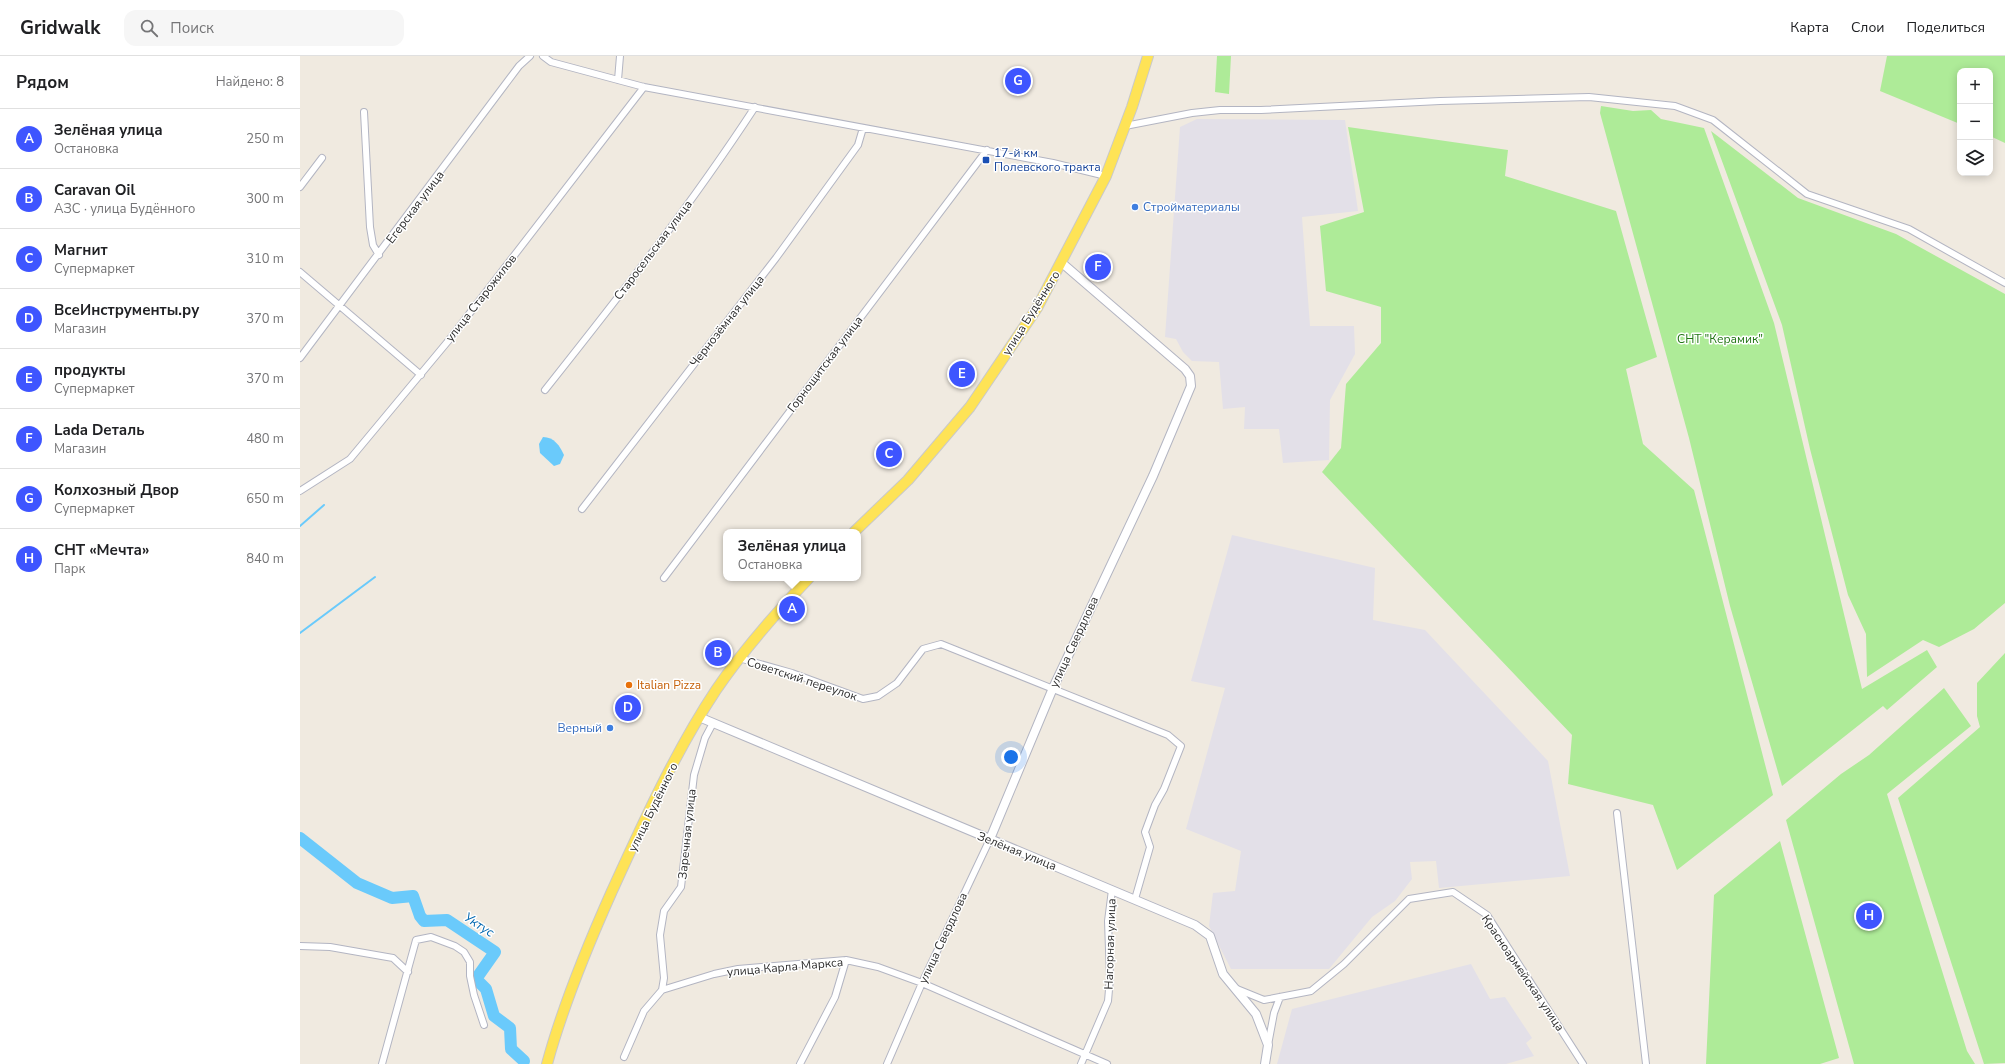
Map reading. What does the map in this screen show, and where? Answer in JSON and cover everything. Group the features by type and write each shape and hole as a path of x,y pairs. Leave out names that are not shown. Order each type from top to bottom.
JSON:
{"main road":[{"name":"улица Будённого","path":"857,529 908,480 970,407 1037,308 1106,176 1125,126 1148,56"},
{"name":"улица Будённого","path":"547,1064 564,1009 601,917 659,792 699,717 739,658 806,581"}],"street":[{"name":"Егерская улица","path":"300,358 379,255 519,66 530,56"},
{"path":"543,56 551,62 644,87 1060,164 1106,176"},
{"path":"618,80 620,56"},
{"name":"улица Старожилов","path":"300,491 350,459 449,340 644,87"},
{"path":"1125,126 1192,113 1220,110 1260,110 1440,101 1590,97 1675,106 1713,120 1807,194 1909,229 2005,283"},
{"name":"Старосельская улица","path":"546,390 647,261 730,146 755,107"},
{"path":"364,112 370,227 373,245 379,255"},
{"name":"Чернозёмная улица","path":"582,508 776,258 858,145 863,128"},
{"name":"Горнощитская улица","path":"664,578 987,150"},
{"path":"300,187 322,158"},
{"name":"улица Свердлова","path":"886,1064 922,983 990,839 1053,688 1153,476 1189,392 1191,381 1185,369 1062,262"},
{"path":"300,272 421,375"},
{"name":"Советский переулок","path":"739,658 792,673 863,699 878,696 897,683 923,648 941,644 1168,735 1181,746 1164,789 1154,805 1145,832 1150,847 1135,899"},
{"name":"Зелёная улица","path":"699,717 1195,925 1210,936 1223,974 1237,989 1256,1014 1268,1044"},
{"name":"Заречная улица","path":"662,990 664,978 660,935 664,910 681,887 694,775 705,738 713,723"},
{"path":"1617,813 1646,1064"},
{"name":"Нагорная улица","path":"1081,1064 1108,1001 1110,978 1108,921 1112,890"},
{"name":"Красноармейская улица","path":"1280,997 1311,991 1344,964 1409,899 1453,892 1487,915 1583,1064"},
{"path":"382,1064 416,940 430,937 455,946 464,952 470,962 470,976 478,1010 484,1025"},
{"path":"300,946 330,947 393,958 408,972"},
{"path":"800,1064 835,997 846,960"},
{"name":"улица Карла Маркса","path":"662,990 714,974 738,969 846,960 878,966 922,983 1106,1064"},
{"path":"1237,989 1264,1000 1280,997"},
{"path":"624,1057 644,1011 662,990"},
{"path":"1265,1064 1274,1012 1280,997"}],"shaded area":[{"path":"1197,119 1345,120 1358,211 1302,217 1310,326 1354,326 1355,354 1330,400 1329,460 1283,463 1279,429 1244,429 1245,407 1223,409 1219,362 1192,361 1183,352 1176,339 1165,337 1180,127"},
{"path":"1232,535 1375,568 1373,620 1425,630 1548,761 1570,876 1439,888 1436,861 1410,862 1412,879 1395,901 1372,917 1329,969 1231,969 1209,926 1213,893 1235,891 1241,851 1186,829 1225,688 1191,681"},
{"path":"1471,964 1490,999 1505,997 1532,1038 1526,1043 1534,1056 1506,1064 1277,1064 1292,1009"}],"green space":[{"path":"1217,56 1231,56 1229,94 1215,92"},
{"path":"1887,56 2005,56 2005,143 1993,137 1993,68 1957,68 1957,123 1880,91"},
{"name":"СНТ \"Керамик\"","path":"1601,106 1633,111 1651,110 1661,119 1704,128 1774,323 1862,689 1927,650 1937,667 1887,710 1883,706 1782,786 1730,606 1689,438 1600,113"},
{"path":"1348,127 1508,150 1505,176 1616,211 1657,357 1626,369 1643,444 1694,490 1773,795 1677,870 1653,805 1568,784 1572,735 1322,472 1341,448 1346,384 1381,343 1381,307 1326,291 1320,226 1364,212"},
{"path":"1711,131 1798,198 1896,234 2005,294 2005,603 1974,629 1939,647 1923,640 1867,677 1866,634 1848,595 1810,449 1782,325"},
{"path":"2005,653 2005,1063 1984,1064 1898,798 1980,727 1977,716 1977,683"},
{"path":"1944,688 1971,726 1887,794 1967,1051 1975,1064 1854,1064 1786,820 1841,774 1869,755"},
{"path":"1780,841 1839,1058 1820,1064 1706,1064 1714,895"}],"water":[{"path":"543,437 553,440 561,448 564,455 560,464 554,466 540,453 539,444"}],"waterway":[{"path":"300,526 324,505"},
{"path":"300,633 375,577"},
{"name":"Уктус","path":"300,838 357,883 392,898 413,896 420,916 424,921 447,920 495,952 476,979 486,989 494,1016 510,1028 511,1049 524,1061"}],"place":[{"name":"Колхозный Двор","path":"1018,81"},
{"name":"17-й км Полевского тракта","path":"986,160"},
{"name":"Стройматериалы","path":"1135,207"},
{"name":"Lada Dеталь","path":"1098,267"},
{"name":"продукты","path":"962,374"},
{"name":"Магнит","path":"889,454"},
{"name":"Зелёная улица","path":"792,609"},
{"name":"Caravan Oil","path":"718,653"},
{"name":"Italian Pizza","path":"629,685"},
{"name":"ВсеИнструменты.ру","path":"628,708"},
{"name":"Верный","path":"610,728"},
{"name":"СНТ «Мечта»","path":"1869,916"}]}
